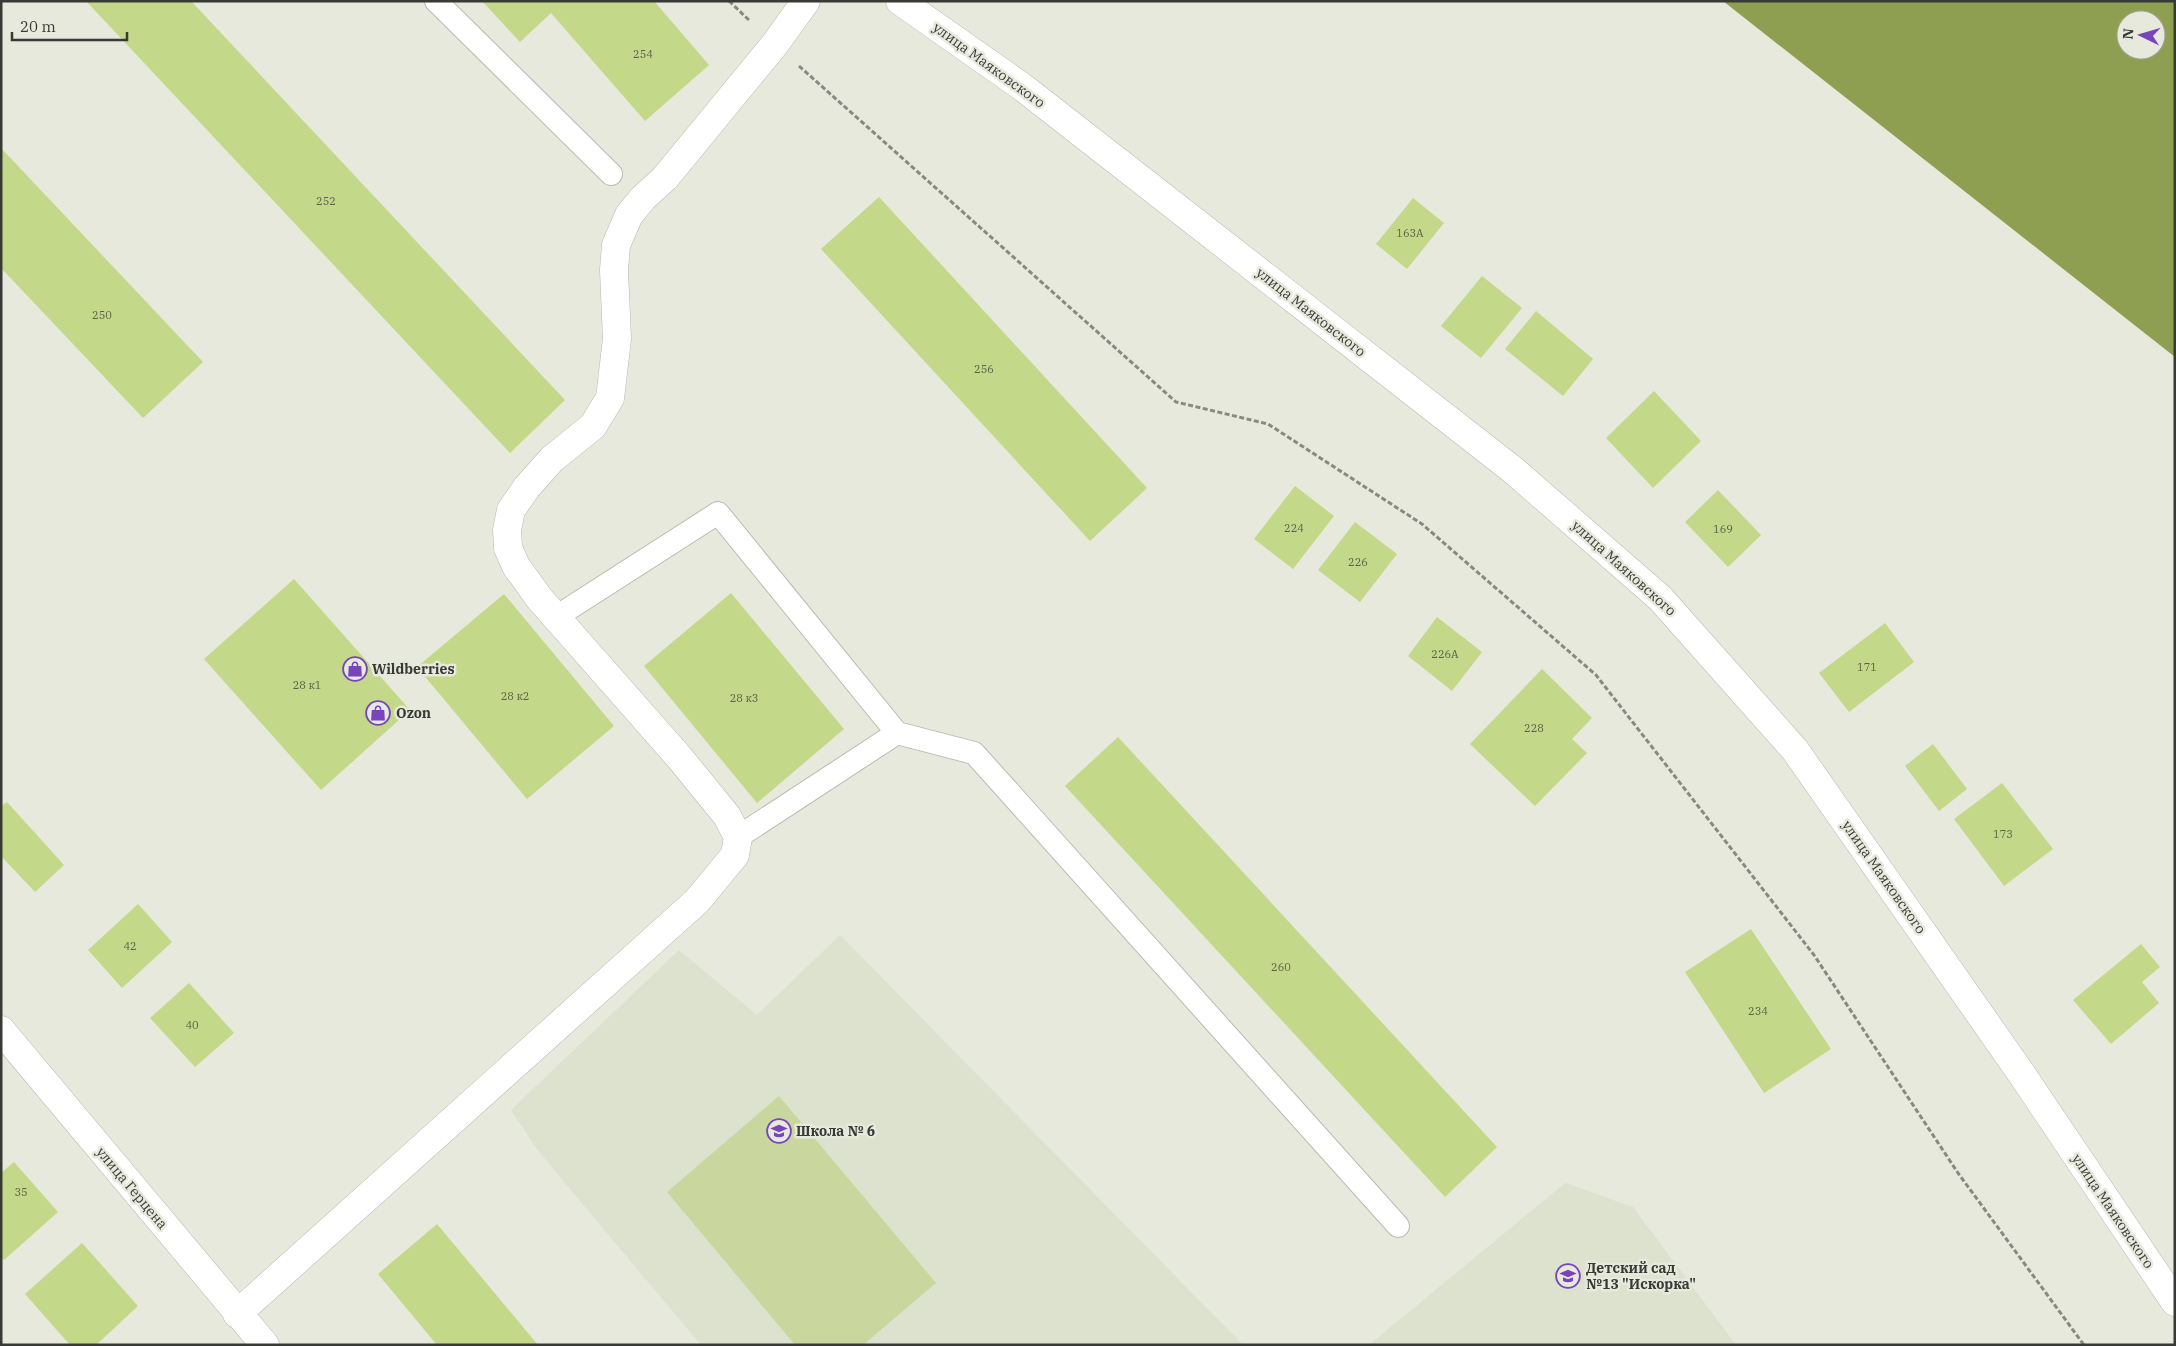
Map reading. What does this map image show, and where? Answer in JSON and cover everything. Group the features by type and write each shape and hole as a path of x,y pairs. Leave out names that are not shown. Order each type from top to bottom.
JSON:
{"street":[{"path":"237,1314 696,901 735,855 738,836 727,816 679,757 556,617 516,566 508,548 507,530 511,510 526,487 552,459 593,426 610,398 617,339 614,270 616,245 629,215 643,198 665,178 775,44 806,1"},
{"name":"улица Маяковского","path":"900,1 1021,86 1513,470 1660,598 1795,750 2023,1076 2175,1302"},
{"name":"улица Герцена","path":"1,1030 237,1314 265,1345"}],"lane":[{"path":"436,1 611,174"},
{"path":"556,617 718,514 898,733 974,753 1398,1226"},
{"path":"738,836 898,733"}],"path":[{"path":"729,1 1176,402 1268,424 1422,524 1596,675 1814,955 1958,1173 2084,1345"}],"shaded area":[{"path":"1723,1 2175,1 2175,357"},
{"name":"Школа № 6","path":"840,935 1243,1345 701,1345 539,1152 511,1110 679,950 757,1015"},
{"path":"779,1096 936,1283 863,1345 795,1345 667,1192"},
{"name":"Детский сад №13 \"Искорка\"","path":"1565,1183 1633,1207 1736,1345 1369,1345"}],"building":[{"path":"86,1 191,1 565,400 510,453"},
{"path":"482,1 654,1 709,65 645,121 551,13 520,42"},
{"path":"1,148 203,362 143,418 1,268"},
{"path":"879,197 1147,488 1090,541 821,249"},
{"path":"1413,198 1444,223 1407,269 1376,244"},
{"path":"1482,276 1522,308 1481,358 1441,326"},
{"path":"1536,311 1593,359 1563,396 1505,349"},
{"path":"1654,391 1701,441 1653,488 1606,438"},
{"path":"1295,486 1334,516 1293,569 1254,539"},
{"path":"1718,490 1761,535 1728,567 1685,522"},
{"path":"1355,522 1397,554 1360,602 1318,570"},
{"path":"294,579 410,710 321,790 204,659"},
{"path":"731,593 844,729 757,803 644,666"},
{"path":"504,594 614,726 527,799 417,667"},
{"path":"1437,617 1482,652 1452,691 1408,656"},
{"path":"1885,623 1914,662 1849,712 1819,673"},
{"path":"1542,669 1592,718 1572,739 1587,753 1535,806 1470,744"},
{"path":"1118,737 1497,1147 1445,1197 1065,786"},
{"path":"1933,744 1967,789 1939,811 1905,766"},
{"path":"2002,783 2053,849 2004,886 1954,819"},
{"path":"7,802 64,865 35,892 1,856 1,806"},
{"path":"138,904 172,942 122,988 88,950"},
{"path":"1751,929 1831,1049 1764,1093 1685,972"},
{"path":"2141,944 2160,967 2142,982 2159,1003 2111,1044 2073,1000"},
{"path":"189,983 234,1033 195,1067 150,1018"},
{"path":"14,1162 58,1212 4,1260 1,1257 1,1173"},
{"path":"437,1224 538,1345 437,1345 378,1274"},
{"path":"82,1243 138,1306 96,1345 70,1345 25,1294"}],"place":[{"name":"Wildberries","path":"355,669"},
{"name":"Ozon","path":"378,713"},
{"name":"Школа № 6","path":"779,1131"},
{"name":"Детский сад №13 \"Искорка\"","path":"1568,1276"}]}
